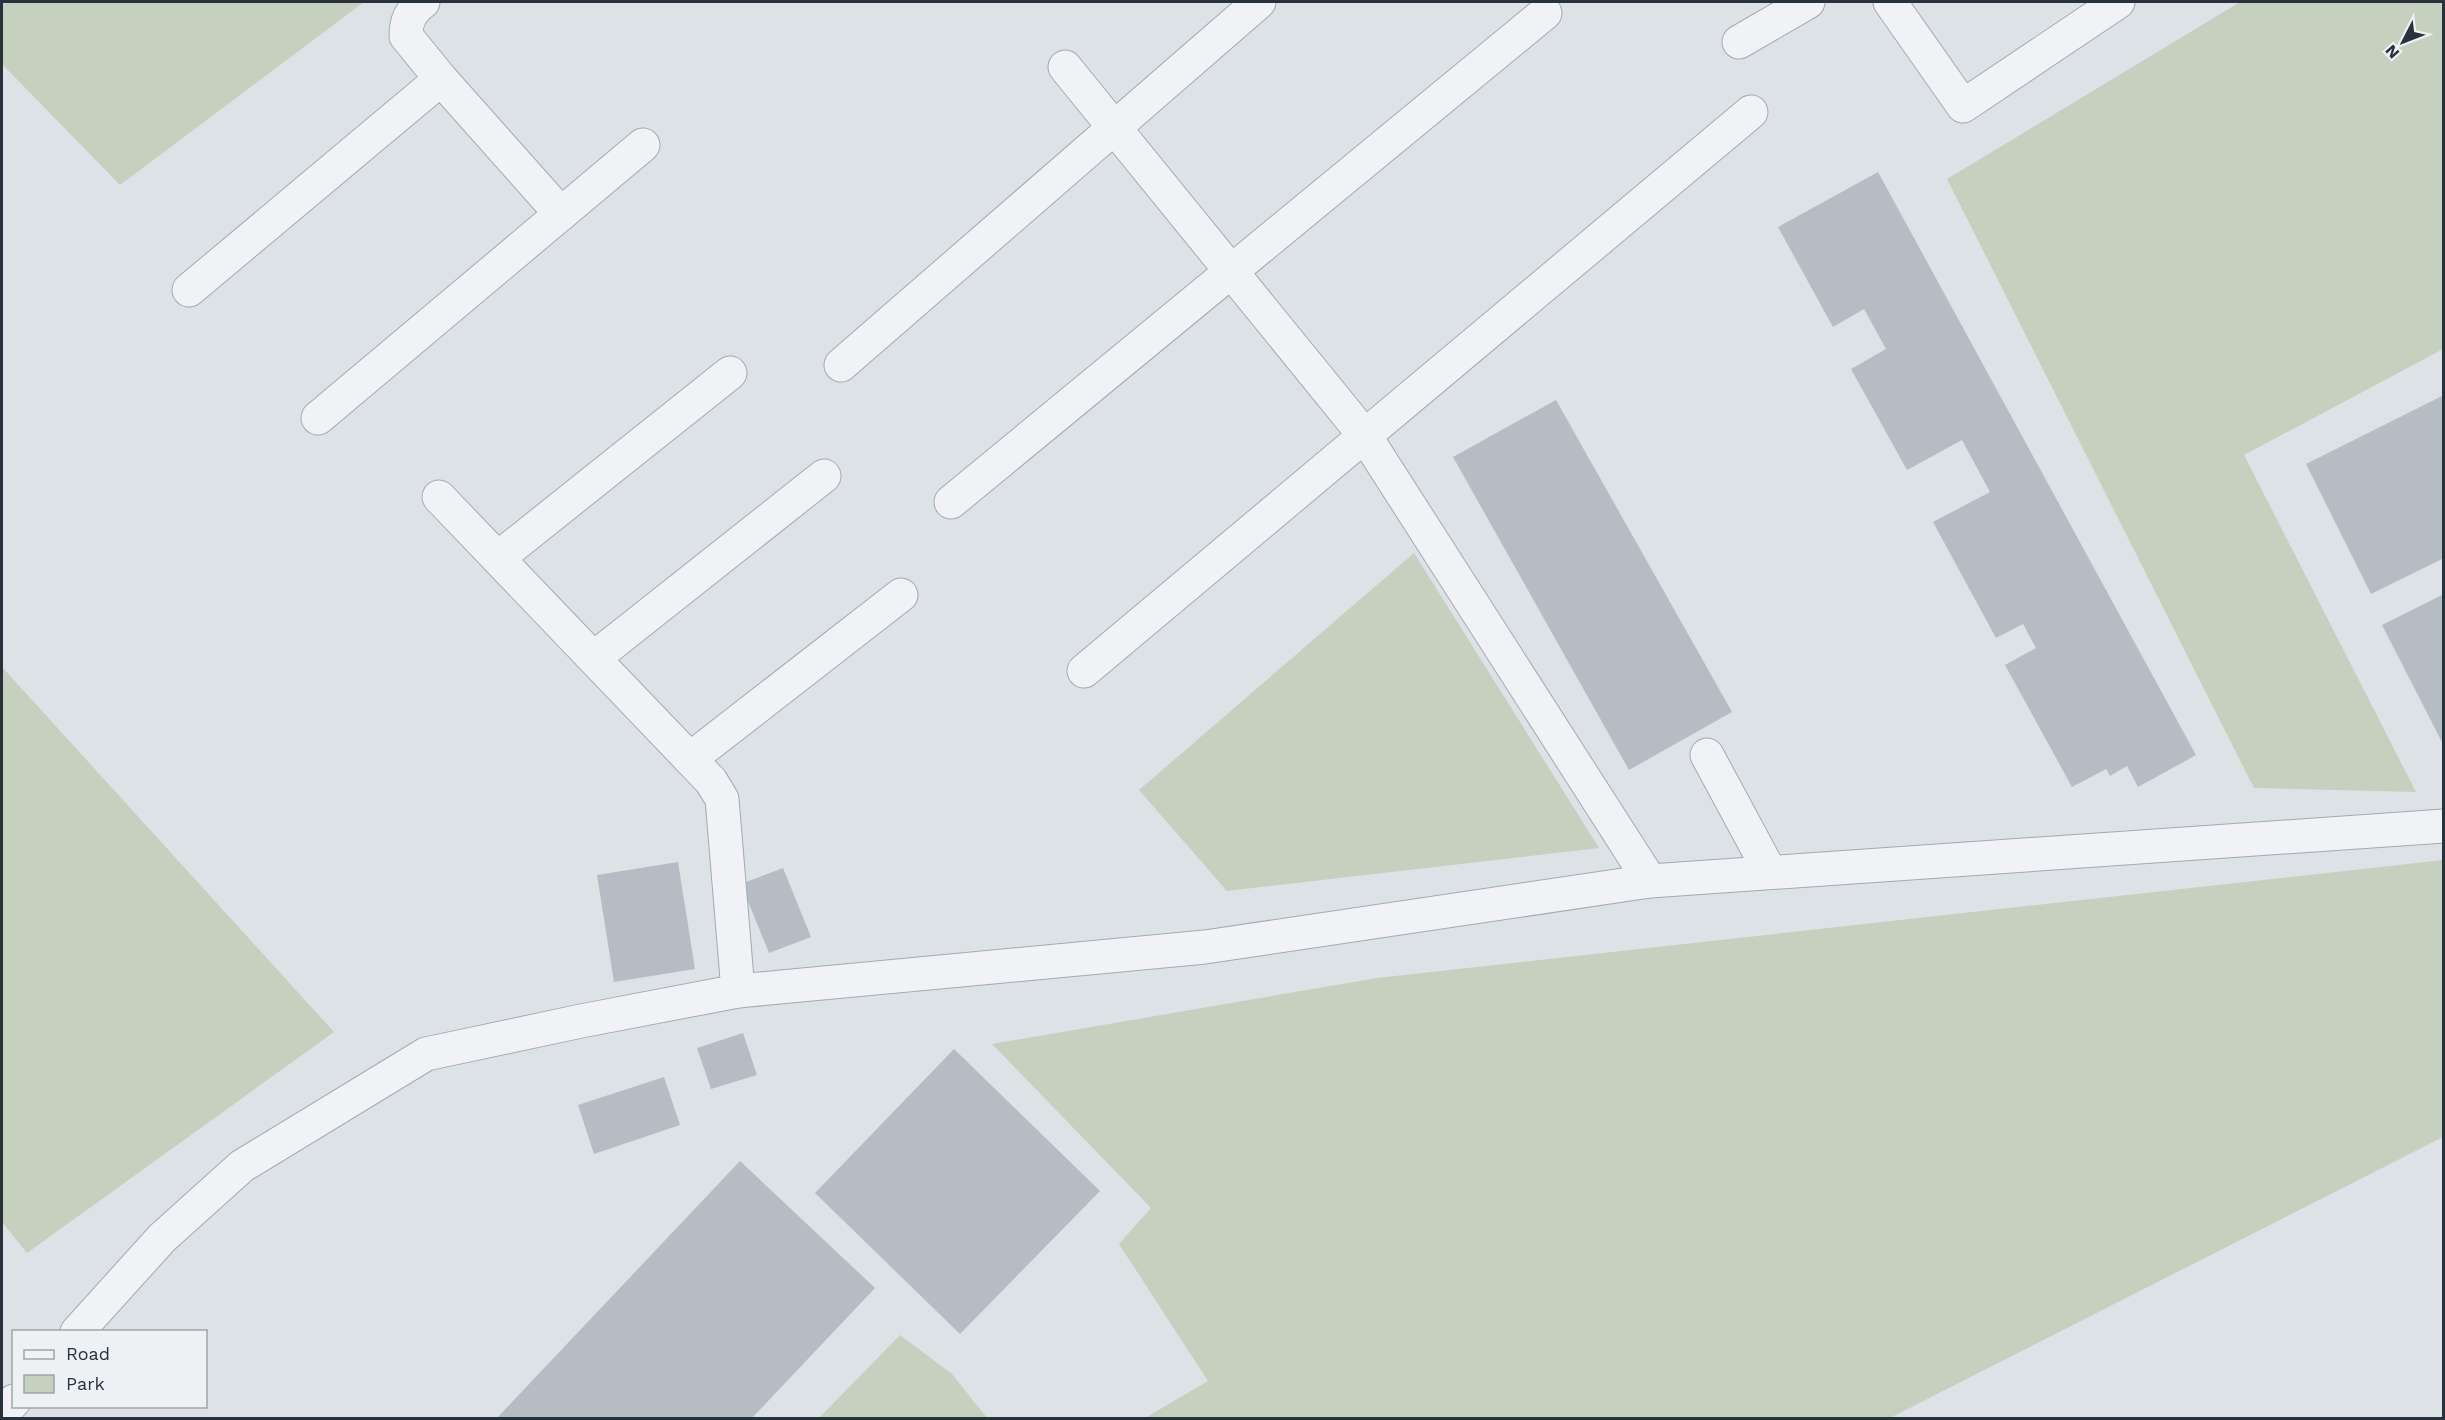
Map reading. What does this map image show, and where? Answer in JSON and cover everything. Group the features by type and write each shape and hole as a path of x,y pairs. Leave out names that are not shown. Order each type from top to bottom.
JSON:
{"street":[{"path":"423,2 415,8 406,23 406,36 441,79 561,214"},
{"path":"841,365 1259,2"},
{"path":"1739,42 1808,2"},
{"path":"1890,2 1963,106 2118,2"},
{"path":"951,502 1545,13"},
{"path":"1065,67 1365,436 1650,881"},
{"path":"189,290 441,79"},
{"path":"1084,671 1751,112"},
{"path":"318,418 643,145"},
{"path":"498,558 730,373"},
{"path":"594,658 824,476"},
{"path":"439,498 711,781 722,800 738,991"},
{"path":"690,759 901,595"},
{"path":"1707,755 1770,872"},
{"path":"78,1330 162,1238 242,1166 426,1054 738,991 1205,947 1650,881 2444,826"}],"green space":[{"path":"2,2 364,2 120,185 2,64"},
{"path":"2240,2 2443,2 2443,349 2244,455 2416,792 2254,788 1947,179"},
{"path":"1414,553 1599,848 1227,891 1139,790"},
{"path":"2,667 334,1032 27,1253 2,1222"},
{"path":"2443,860 2443,1137 1890,1418 1145,1418 1208,1381 1119,1244 1151,1208 992,1044 1377,978"},
{"path":"900,1335 952,1374 987,1418 819,1418"}],"building":[{"path":"1878,172 2196,755 2138,787 2127,766 2110,776 2106,769 2072,787 2005,665 2036,648 2023,624 1996,638 1933,522 1990,492 1962,440 1907,470 1851,369 1886,349 1864,309 1833,327 1778,227"},
{"path":"2444,395 2444,558 2371,594 2306,464"},
{"path":"1556,400 1732,712 1629,770 1453,457"},
{"path":"2444,594 2444,746 2382,625"},
{"path":"678,862 695,969 614,982 597,875"},
{"path":"783,868 811,937 769,953 741,884"},
{"path":"743,1033 757,1075 711,1089 697,1048"},
{"path":"954,1049 1100,1191 960,1334 815,1193"},
{"path":"664,1077 680,1125 594,1154 578,1105"},
{"path":"740,1161 875,1288 752,1418 497,1418"}]}
